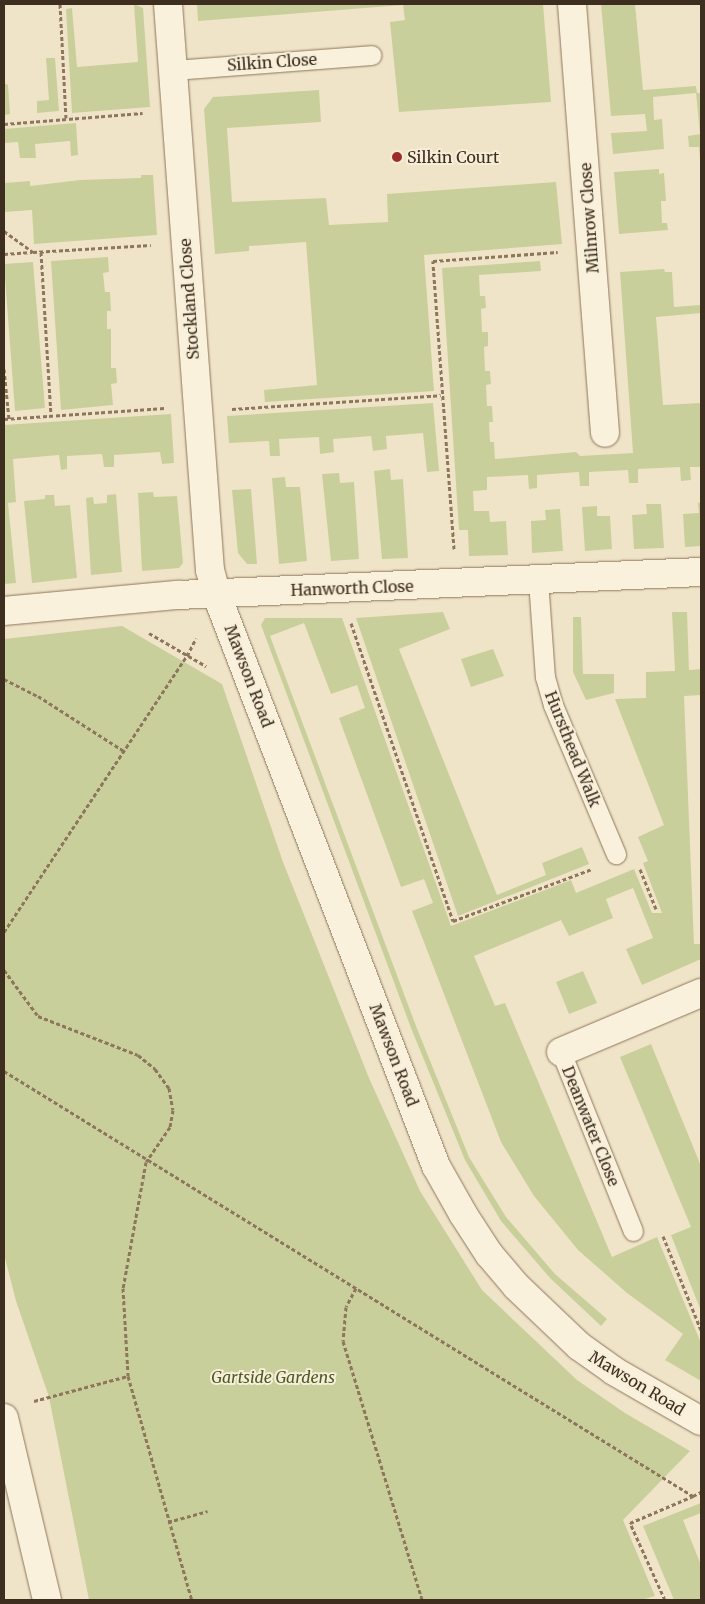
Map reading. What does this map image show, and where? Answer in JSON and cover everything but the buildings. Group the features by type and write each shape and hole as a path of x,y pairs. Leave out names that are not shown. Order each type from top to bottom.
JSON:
{"street":[{"name":"Stockland Close","path":"168,4 210,570 216,594"},
{"name":"Milnrow Close","path":"572,4 605,432"},
{"name":"Hanworth Close","path":"4,611 216,594 456,585 701,572"},
{"name":"Mawson Road","path":"216,594 436,1166 462,1214 489,1254 516,1286 579,1346 614,1372 701,1421"},
{"name":"Deanwater Close","path":"561,1052 701,993"},
{"path":"4,1418 47,1600"}],"lane":[{"name":"Silkin Close","path":"173,70 371,55"},
{"name":"Hursthead Walk","path":"538,580 544,677 554,709 616,854"},
{"name":"Deanwater Close","path":"561,1052 633,1230"}],"path":[{"path":"60,4 66,118"},
{"path":"4,124 145,113"},
{"path":"4,231 33,252"},
{"path":"4,254 155,245"},
{"path":"456,585 441,395 433,261 591,250"},
{"path":"41,252 51,415"},
{"path":"4,369 8,419"},
{"path":"228,409 441,395"},
{"path":"4,419 176,407"},
{"path":"350,619 453,921 599,866"},
{"path":"141,628 211,668"},
{"path":"4,932 187,656 200,630"},
{"path":"4,679 38,696 124,751"},
{"path":"638,862 656,909"},
{"path":"4,970 38,1016 138,1055 156,1069 169,1088 173,1110 170,1127 146,1162 123,1288 128,1376 168,1522 192,1600"},
{"path":"4,1071 146,1162 356,1288 693,1496"},
{"path":"662,1234 701,1330"},
{"path":"356,1288 346,1307 343,1341 422,1600"},
{"path":"32,1401 128,1376"},
{"path":"665,1600 630,1523 701,1492"},
{"path":"168,1522 208,1511"}],"green space":[{"path":"134,4 143,8 150,107 72,113 66,9 72,8 77,67 138,62"},
{"path":"197,4 543,4 551,102 399,112 390,22 405,20 403,5 198,21"},
{"path":"601,4 635,4 643,90 696,86 697,93 701,93 701,172 699,147 689,147 688,136 700,134 696,93 653,97 654,120 662,119 664,149 613,154 611,133 647,131 645,114 611,116"},
{"path":"46,58 55,58 59,111 37,113 37,101 49,100"},
{"path":"4,83 8,85 10,114 4,115"},
{"path":"319,90 321,122 227,128 232,202 326,198 329,225 388,222 387,194 556,182 562,244 424,255 434,391 265,402 264,390 317,385 306,242 249,246 249,251 215,254 204,109 213,97"},
{"path":"76,123 78,155 71,156 70,141 35,144 36,158 20,158 18,142 4,143 4,129"},
{"path":"659,169 659,174 664,173 666,201 661,201 662,223 667,223 668,230 619,234 614,172"},
{"path":"141,175 153,175 157,235 34,244 32,210 4,212 4,183 30,181 30,186 80,180 141,178"},
{"path":"108,257 109,272 103,273 105,292 110,292 111,311 107,311 107,329 111,329 111,368 116,368 117,383 111,384 113,405 61,410 51,261"},
{"path":"540,261 541,271 479,275 480,296 485,296 486,308 481,309 482,332 488,332 488,346 484,347 485,371 490,371 491,384 486,385 487,406 492,406 493,422 489,422 490,442 494,442 495,459 576,452 580,456 633,453 620,272 664,269 665,272 672,272 674,307 700,305 701,291 701,313 656,317 663,405 701,403 701,467 690,467 691,480 681,481 680,467 638,469 638,483 629,483 628,470 589,472 589,486 580,486 579,472 537,475 537,488 529,489 528,475 487,477 487,490 473,491 474,511 489,511 490,522 506,521 508,555 469,556 468,530 459,530 442,268"},
{"path":"33,262 45,408 15,411 4,264"},
{"path":"433,403 439,471 427,472 423,433 386,436 387,449 373,451 371,436 333,439 334,452 320,454 319,437 279,439 280,456 270,456 269,441 229,443 227,416"},
{"path":"171,414 174,463 162,464 160,452 114,455 114,467 104,467 102,454 67,456 67,469 61,470 59,455 13,459 16,502 8,503 16,583 4,584 4,425"},
{"path":"390,469 391,480 403,479 408,558 382,559 374,471"},
{"path":"339,473 340,483 354,482 359,559 331,561 322,474"},
{"path":"285,477 286,487 300,487 307,561 279,564 272,478"},
{"path":"251,489 257,564 247,564 238,553 232,490"},
{"path":"153,492 154,497 177,496 183,563 179,568 142,571 138,493"},
{"path":"116,494 122,572 91,575 86,498 93,497 94,504 107,503 107,495"},
{"path":"45,495 54,495 55,506 70,505 77,578 32,583 24,501 45,499"},
{"path":"701,502 701,546 685,547 683,514 699,513 698,503"},
{"path":"646,504 661,504 664,548 634,549 632,515 647,514"},
{"path":"597,506 597,516 610,516 612,549 585,551 582,507"},
{"path":"560,509 563,551 532,553 531,521 546,520 545,510"},
{"path":"443,612 450,629 399,649 497,895 546,875 542,863 582,847 589,864 458,916 356,618"},
{"path":"672,612 687,612 689,670 701,669 701,695 684,696 694,944 701,944 701,959 642,985 626,949 653,938 633,888 606,899 613,918 569,936 561,920 474,956 495,1006 505,1003 612,1257 657,1237 701,1343 701,1381 665,1360 683,1334 627,1293 578,1250 534,1196 501,1142 412,911 433,903 424,879 401,887 339,718 365,708 357,685 331,694 304,623 270,636 416,1026 469,1157 506,1217 555,1274 607,1319 601,1326 550,1278 501,1221 465,1160 411,1028 261,625 265,618 342,618 451,926 571,880 576,893 634,869 652,913 662,913 643,863 648,861 638,837 664,825 615,699 646,698 646,672 675,671"},
{"path":"573,617 581,617 583,674 614,674 614,693 586,700 573,672"},
{"name":"Gartside Gardens","path":"122,626 222,684 283,862 369,1078 420,1191 482,1290 577,1380 625,1413 690,1451 623,1520 655,1596 641,1600 89,1600 49,1397 16,1301 4,1254 4,639"},
{"path":"493,649 504,676 471,687 461,659"},
{"path":"583,971 597,1003 569,1014 556,982"},
{"path":"651,1044 701,1166 701,1311 671,1235 691,1227 620,1057"},
{"path":"701,1503 701,1513 683,1520 701,1565 701,1600 674,1600 643,1526"}],"place":[{"name":"Silkin Court","path":"397,157"}]}
